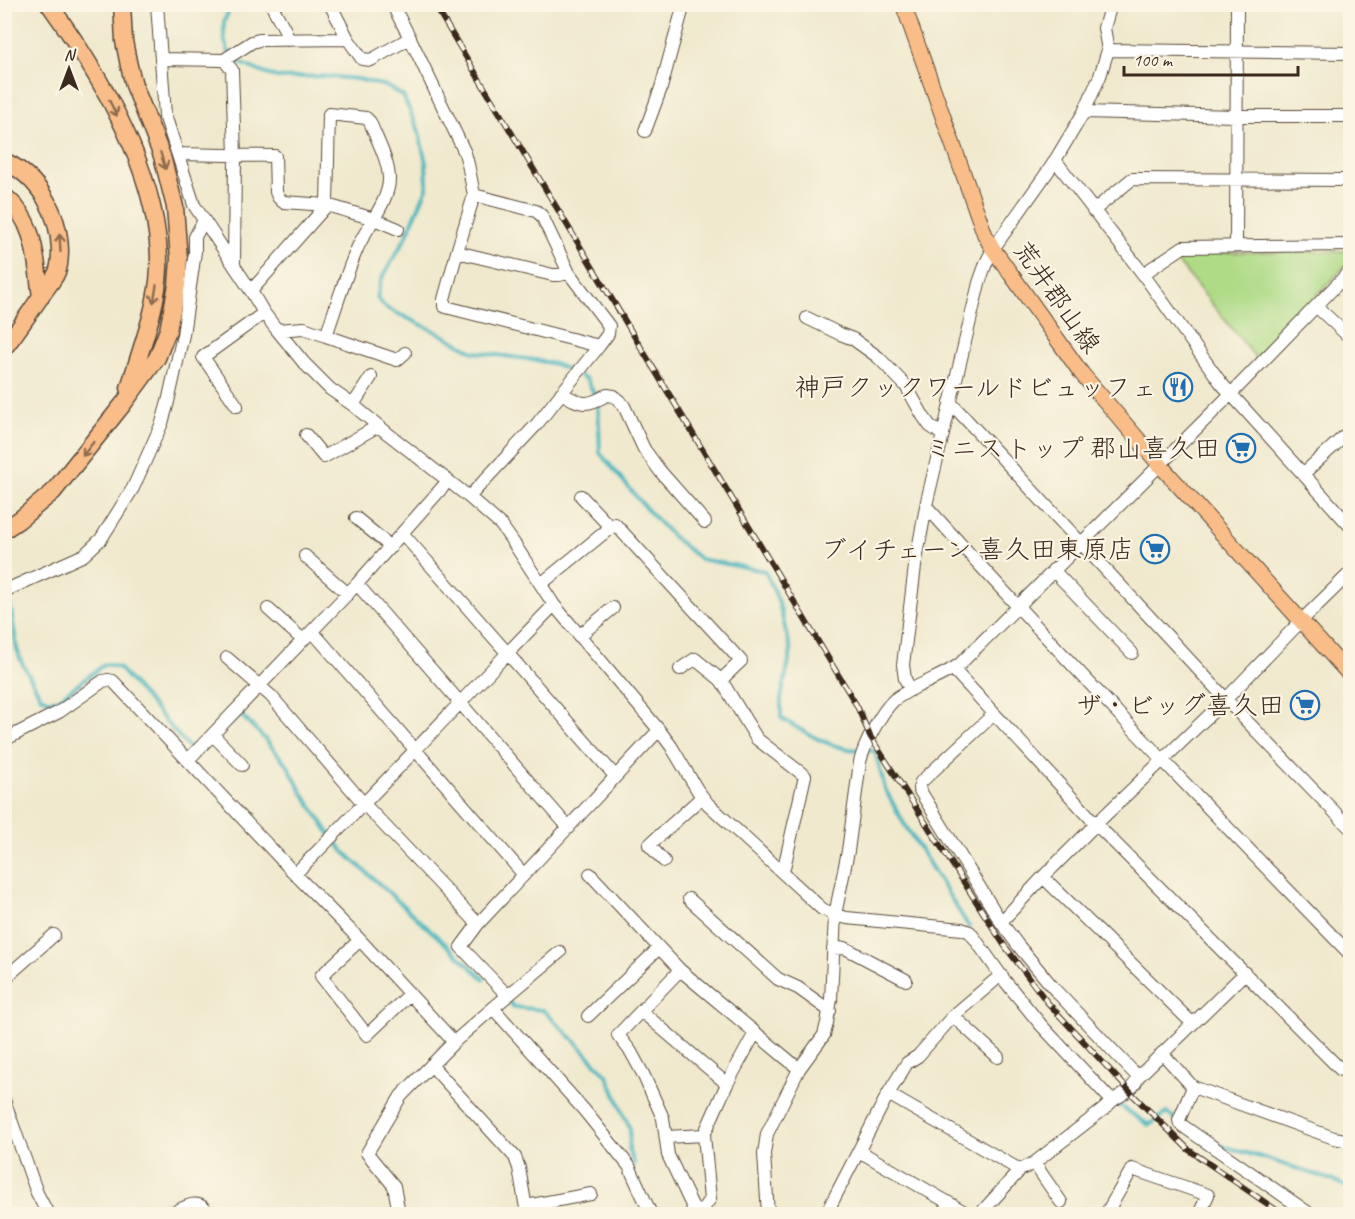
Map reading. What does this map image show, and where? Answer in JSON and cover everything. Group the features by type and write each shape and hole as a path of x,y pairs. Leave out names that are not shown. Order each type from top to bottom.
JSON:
{"highway":[{"path":"49,4 86,58 110,101 136,157 152,206 159,269 144,341 124,403"},
{"path":"4,530 53,492 157,358 168,330 177,285 179,259 175,207 162,156 134,85 129,66 124,41 122,4"},
{"path":"4,161 36,185 48,202 60,236 57,273 4,348"},
{"path":"4,196 16,208 31,234 41,297"},
{"path":"4,539 19,520"}],"main road":[{"name":"荒井郡山線","path":"903,4 985,235 993,249 1073,365 1350,675"}],"street":[{"path":"157,4 165,116 194,205 264,313 304,363 330,389 469,496 506,531 554,605 671,746 702,797 769,861 822,909 835,915 962,929 970,932 1005,981 1041,1025 1112,1101"},
{"path":"271,4 288,40"},
{"path":"330,4 348,39 360,57 365,60 371,60 410,38"},
{"path":"392,4 465,153 474,195 444,299 444,306 599,346"},
{"path":"645,131 661,88 684,4"},
{"path":"910,690 904,675 904,651 915,566 926,506 980,283 993,249 1055,160 1084,112 1100,76 1108,50 1104,28 1111,4"},
{"path":"1236,246 1238,4"},
{"path":"162,59 224,60 255,41 348,39"},
{"path":"1108,50 1350,52"},
{"path":"224,60 232,70 235,155 234,265"},
{"path":"1084,112 1350,116"},
{"path":"251,291 327,205 329,114 366,118 370,122 386,161 389,179 385,196 358,247 326,336"},
{"path":"178,154 275,156 276,192 280,200 287,203 327,205 398,229"},
{"path":"1055,160 1143,274 1221,383 1350,526"},
{"path":"1093,211 1132,179 1350,180"},
{"path":"469,496 537,424 608,334 609,326 569,273 544,220 536,211 474,195"},
{"path":"4,591 84,555 101,538 133,488 162,423 168,402 183,335 195,252 195,237 204,220"},
{"path":"1143,274 1183,247 1350,245"},
{"path":"457,252 553,275 569,273"},
{"path":"768,1215 765,1141 773,1119 799,1069 824,1035 830,1011 835,915 848,850 862,752 887,708 910,690 953,669 1231,394 1350,272"},
{"path":"1317,307 1346,334 1350,334"},
{"path":"237,406 203,357 264,313"},
{"path":"807,318 853,339 878,357 906,386 930,426 943,435"},
{"path":"277,330 304,328 397,360 405,353"},
{"path":"353,405 371,377"},
{"path":"561,393 581,404 595,402 607,395 617,398 624,406 644,449 660,471 705,522"},
{"path":"951,402 1226,699 1350,828"},
{"path":"306,435 324,457 378,426"},
{"path":"1303,474 1350,431"},
{"path":"188,760 348,594 448,481"},
{"path":"581,496 610,528"},
{"path":"926,506 1017,607 1350,954"},
{"path":"356,518 391,547"},
{"path":"541,584 615,524 741,661 721,680"},
{"path":"403,534 615,776"},
{"path":"305,556 348,594"},
{"path":"1053,570 1132,653"},
{"path":"1001,922 1096,824 1226,699 1350,573"},
{"path":"357,584 569,828"},
{"path":"295,874 554,605"},
{"path":"579,636 613,608"},
{"path":"268,609 308,636 414,750 524,875"},
{"path":"227,658 271,696 364,804 478,924"},
{"path":"680,669 695,659 721,680 757,739 805,776 783,872"},
{"path":"953,669 1096,824 1341,1070 1350,1061"},
{"path":"4,740 60,712 99,684 108,680 113,681 454,1042"},
{"path":"994,714 921,782 919,789 1017,944 1056,991 1138,1077"},
{"path":"507,995 461,947 478,924 659,730"},
{"path":"213,735 242,765"},
{"path":"664,861 649,845 702,797"},
{"path":"590,874 680,970 799,1069"},
{"path":"1043,877 1192,1023"},
{"path":"689,899 778,979 798,988 830,1011"},
{"path":"4,979 54,935"},
{"path":"360,940 321,976 367,1035 410,994"},
{"path":"588,1017 659,948"},
{"path":"833,949 845,948 906,980"},
{"path":"399,1215 394,1186 367,1153 401,1096 454,1042 560,952"},
{"path":"680,970 618,1035 643,1074 663,1118 668,1155 696,1214 710,1200 704,1135 727,1084 755,1033"},
{"path":"980,1215 1020,1170 1034,1163 1112,1101 1129,1091 1136,1084 1138,1077 1245,973"},
{"path":"826,1215 888,1094 907,1063 918,1056 953,1016 994,981"},
{"path":"493,1008 584,1110 629,1166 651,1215"},
{"path":"641,1011 727,1084"},
{"path":"953,1016 998,1057"},
{"path":"1162,1053 1193,1086 1334,1138 1350,1141"},
{"path":"431,1065 514,1157 518,1164 527,1210 591,1194"},
{"path":"1193,1086 1179,1120 1180,1124 1310,1215"},
{"path":"888,1094 1020,1170"},
{"path":"4,1100 37,1193 48,1215"},
{"path":"666,1137 704,1135"},
{"path":"859,1151 972,1215"},
{"path":"1034,1163 1061,1202"},
{"path":"1106,1215 1132,1168 1208,1195 1199,1215"},
{"path":"171,1215 193,1204 205,1208 208,1215"}],"green space":[{"path":"1350,251 1350,261 1256,358 1177,261 1187,253"}],"waterway":[{"path":"234,4 224,21 224,38 228,51 238,62 281,78 322,76 358,79 386,86 403,96 418,129 426,163 427,188 406,237 381,280 377,298 386,308 474,352 555,364 573,372"},
{"path":"580,376 587,380 598,401 600,453 672,536 700,559 765,571 778,600 791,651 781,699 781,718 828,743 860,750"},
{"path":"9,598 17,649 41,697 57,700 105,664 118,667 191,750 193,749"},
{"path":"233,721 241,715 288,766 300,789 344,852 484,979"},
{"path":"868,751 875,751 885,789 969,927"},
{"path":"507,1000 514,1007 543,1010 607,1075 630,1129 629,1151 634,1164"},
{"path":"1116,1103 1149,1125 1167,1113 1177,1120"},
{"path":"1219,1145 1338,1182 1350,1189"}],"railway":[{"path":"434,4 857,706 870,736 1004,945 1047,1002 1133,1095 1189,1150 1282,1214"}],"place":[{"name":"神戸クックワールドビュッフェ","path":"1178,387"},
{"name":"ミニストップ 郡山喜久田","path":"1241,448"},
{"name":"ブイチェーン 喜久田東原店","path":"1155,549"},
{"name":"ザ・ビッグ喜久田","path":"1305,705"}]}
